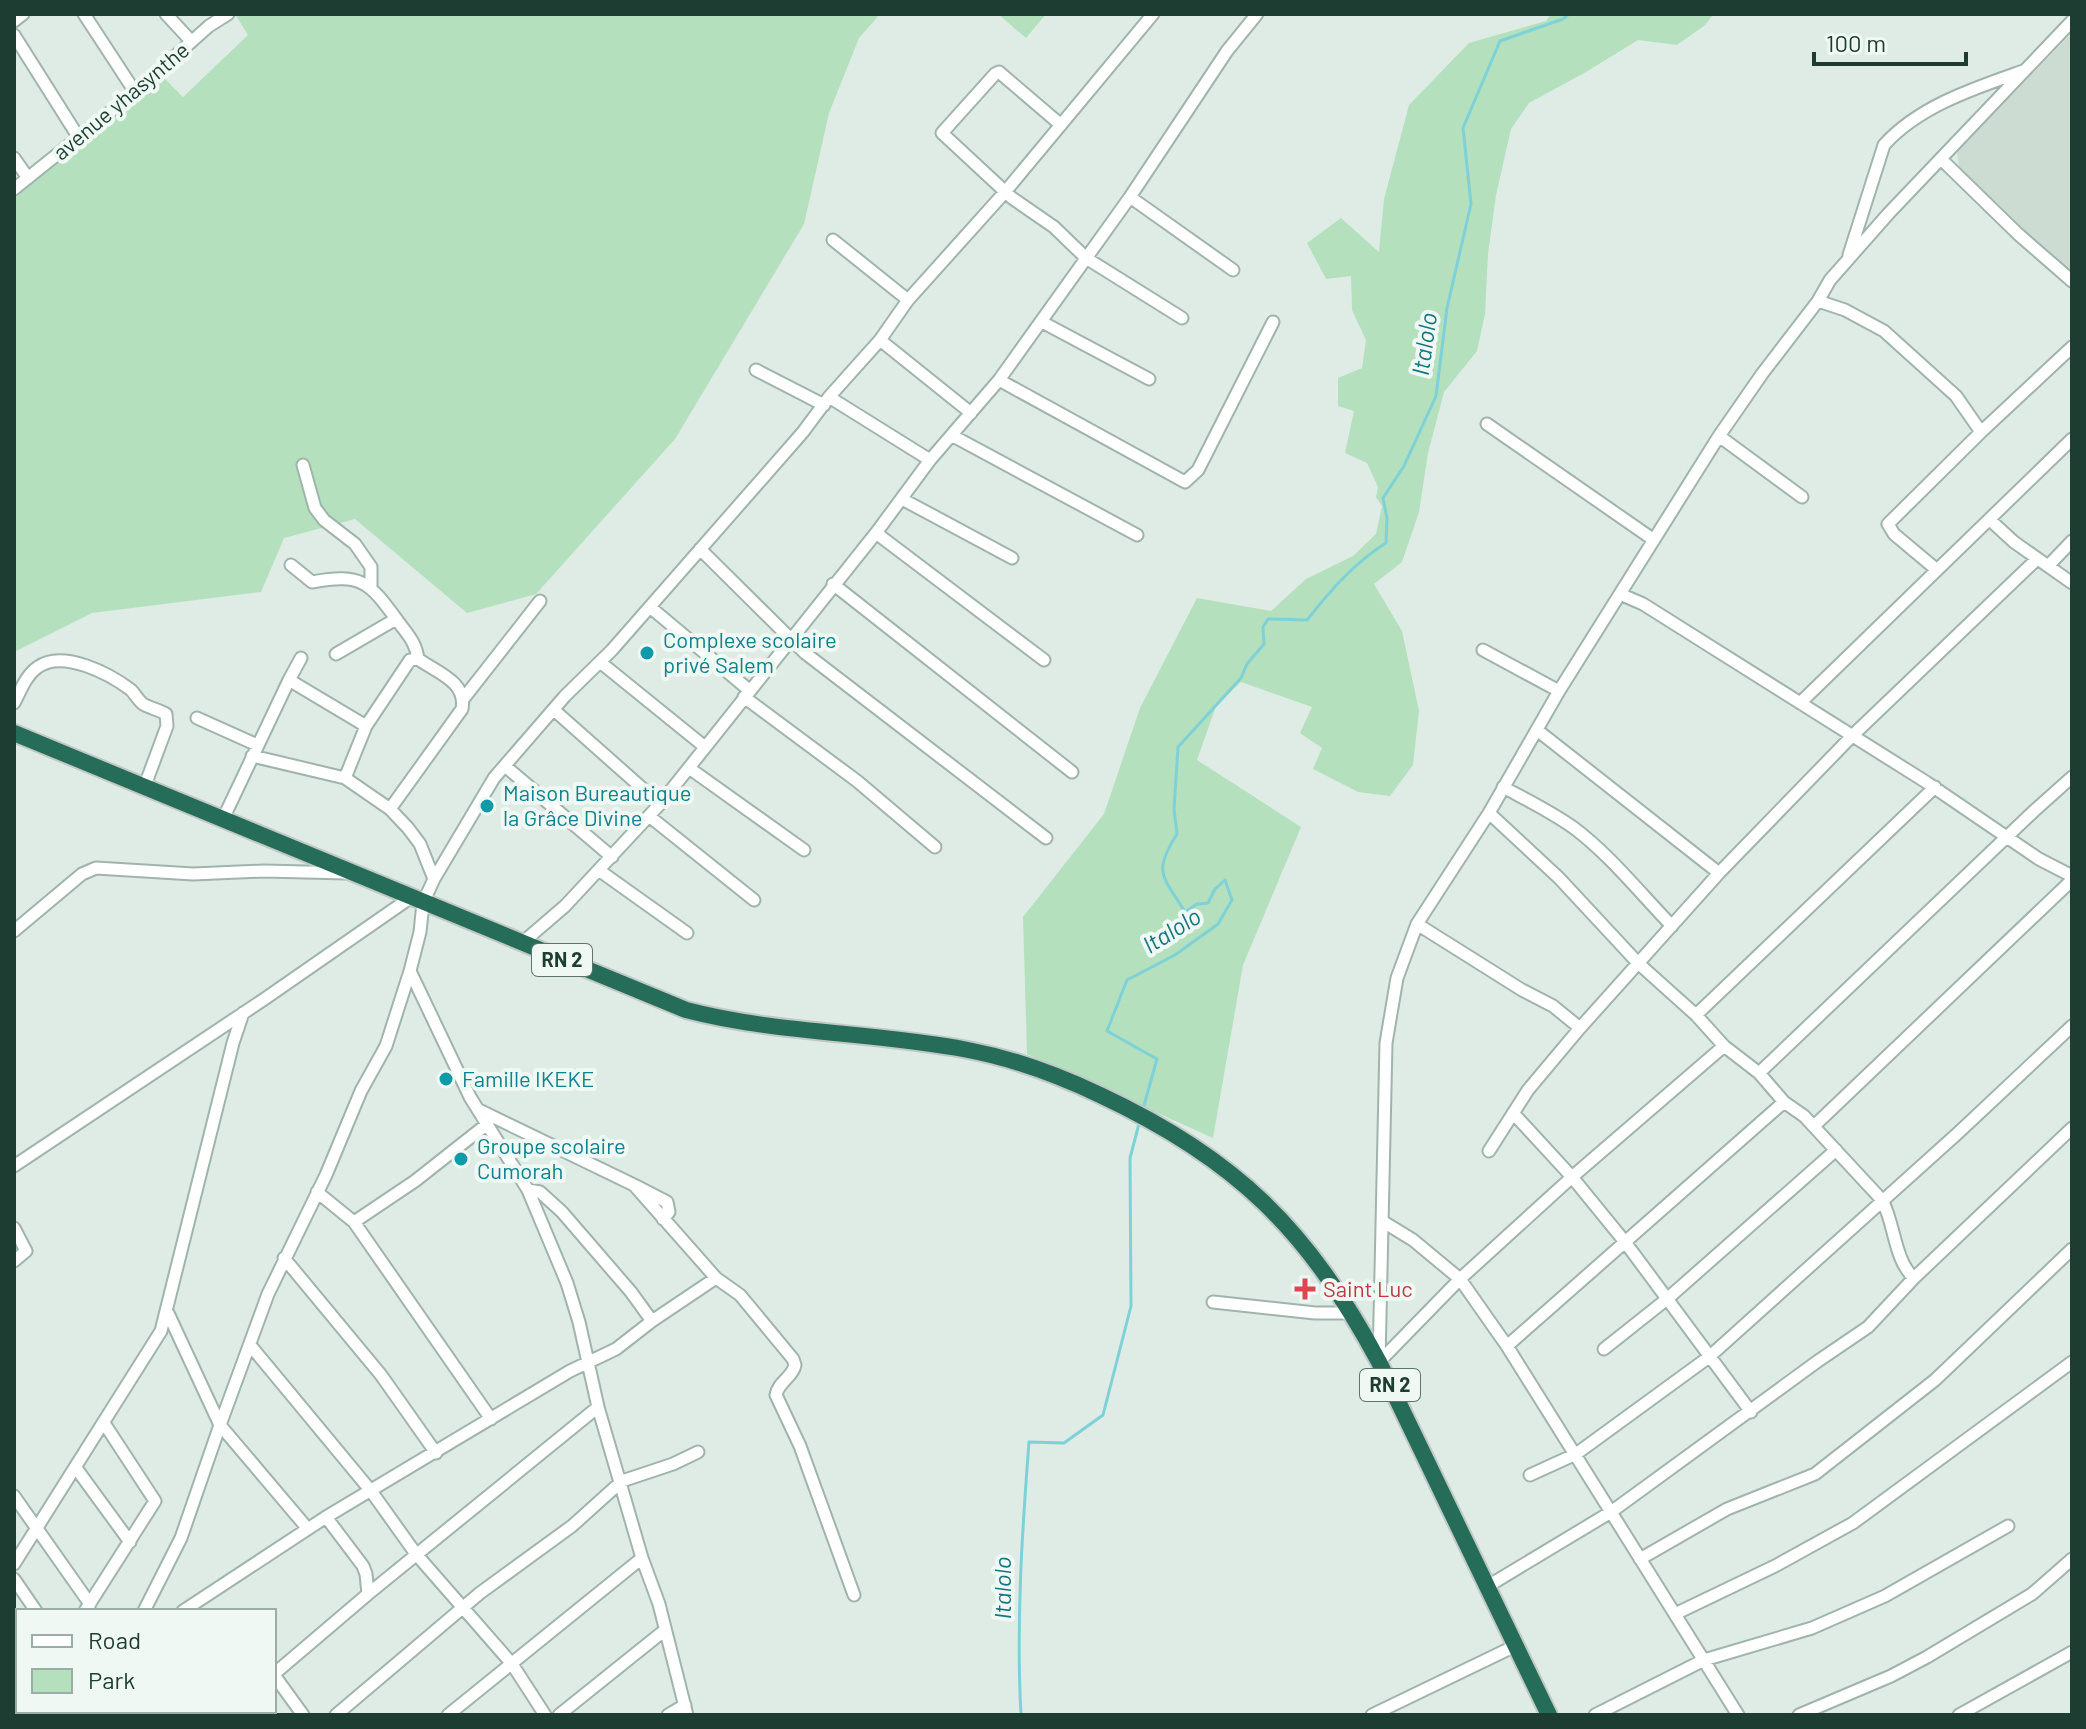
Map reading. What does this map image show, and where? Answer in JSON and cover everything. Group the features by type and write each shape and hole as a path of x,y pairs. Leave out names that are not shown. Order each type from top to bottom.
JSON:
{"highway":[{"name":"RN 2","path":"14,733 694,1012 752,1024 970,1050 1044,1071 1149,1118 1232,1173 1276,1212 1302,1242 1353,1313 1549,1715"}],"street":[{"path":"14,21 23,14"},
{"path":"84,14 135,92"},
{"path":"166,14 191,41"},
{"name":"avenue yhasynthe","path":"14,189 135,92 191,41 228,14"},
{"path":"14,1166 416,900 434,879 486,791 505,766 700,549 1153,14"},
{"path":"522,943 600,871 660,804 876,533 930,460 999,380 1130,197 1227,51 1257,14"},
{"path":"1379,1362 1386,1043 1397,978 1417,924 1489,813 1559,691 1719,436 1830,280 2072,21"},
{"path":"14,35 79,138"},
{"path":"1847,260 1884,145 1892,136 1950,99 2027,70"},
{"path":"1061,125 999,72 942,133 1005,192 1054,227 1086,258 1182,318"},
{"path":"14,158 28,178"},
{"path":"1941,159 2018,234 2072,281"},
{"path":"1130,197 1233,270"},
{"path":"833,240 908,300"},
{"path":"1818,301 1845,310 1884,331 1956,396 1981,432"},
{"path":"1042,322 1149,379"},
{"path":"999,380 1185,482 1198,470 1273,322"},
{"path":"880,340 971,413"},
{"path":"1937,570 1894,534 1888,524 2072,347"},
{"path":"756,370 826,401 930,460"},
{"path":"1487,424 1654,540"},
{"path":"953,436 1137,535"},
{"path":"1719,436 1802,497"},
{"path":"1800,703 2072,439"},
{"path":"303,465 315,508 363,555 371,567 371,588"},
{"path":"902,499 1012,558"},
{"path":"1990,520 2042,563 2072,583"},
{"path":"876,533 1044,660"},
{"path":"1489,1151 1528,1090 1719,873 1852,736 2042,563 2072,541"},
{"path":"700,549 789,639 1046,838"},
{"path":"291,565 312,582 340,577 371,588 379,594 416,645 418,659 461,688 464,698 462,709 390,809"},
{"path":"833,584 1072,772"},
{"path":"1620,594 1643,604 1935,787 2072,878 1814,1126"},
{"path":"464,698 540,601"},
{"path":"650,607 746,694 935,847"},
{"path":"336,654 396,619"},
{"path":"1483,650 1559,691"},
{"path":"223,819 301,658"},
{"path":"345,778 366,726 405,665 418,659"},
{"path":"14,703 28,676 39,665 53,661 86,666 110,676 134,692 143,704 166,714 167,726 144,788"},
{"path":"600,662 705,747"},
{"path":"289,680 366,726"},
{"path":"554,710 660,804"},
{"path":"197,718 254,750 345,778 390,809 420,844 434,879"},
{"path":"1537,730 1719,873"},
{"path":"505,766 612,857"},
{"path":"689,768 804,850"},
{"path":"1759,1073 2072,777"},
{"path":"1503,787 1550,812 1596,847 1672,926"},
{"path":"1696,1015 1935,787"},
{"path":"1489,813 1559,878 1638,963 1696,1015 1724,1046 1759,1073 1784,1102 1814,1126 1882,1200 1906,1270 1914,1278"},
{"path":"649,816 754,900"},
{"path":"15,929 82,874 96,868 193,874 264,871 351,873"},
{"path":"600,871 687,933"},
{"path":"145,1609 181,1538 220,1425 284,1258 361,1091 386,1046 420,932 416,900"},
{"path":"1417,924 1553,1006 1580,1028"},
{"path":"410,971 454,1067 486,1125 528,1190 573,1298 598,1407 642,1558 659,1604 686,1710 668,1715"},
{"path":"14,1564 154,1344 167,1311 243,1013"},
{"path":"1530,1475 1576,1454 1709,1357 2072,1026"},
{"path":"1379,1362 1460,1279 1724,1046"},
{"path":"1507,1346 1784,1102"},
{"path":"477,1109 634,1185 716,1278 740,1295 795,1365 794,1371 776,1390 776,1395 800,1446 854,1595"},
{"path":"1513,1113 1572,1177 1625,1242 1751,1412"},
{"path":"354,1222 415,1181 486,1125"},
{"path":"1488,1586 1611,1512 1868,1327 1914,1278 2072,1128"},
{"path":"1604,1349 1667,1299 1836,1150"},
{"path":"528,1190 540,1192 562,1212 652,1321"},
{"path":"317,1192 354,1222 491,1419"},
{"path":"1382,1221 1413,1240 1460,1279 1576,1454 1738,1715"},
{"path":"14,1228 26,1251 14,1261"},
{"path":"1640,1559 1727,1509 1815,1474 1935,1380 2072,1249"},
{"path":"284,1258 381,1375 436,1453"},
{"path":"186,1609 326,1517 587,1363 616,1349 716,1278"},
{"path":"1213,1302 1315,1313 1353,1313"},
{"path":"167,1311 220,1425 308,1529"},
{"path":"250,1345 371,1491 416,1554 512,1664 545,1715"},
{"path":"1675,1614 1775,1566 1853,1523 2072,1362"},
{"path":"276,1673 416,1554 598,1407"},
{"path":"14,1496 88,1607 155,1501 104,1423"},
{"path":"336,1715 464,1608 572,1526 622,1481 698,1452"},
{"path":"76,1468 130,1542"},
{"path":"326,1517 363,1566 368,1594"},
{"path":"1595,1715 1704,1660 1812,1628 1885,1596 2008,1526"},
{"path":"448,1715 642,1558"},
{"path":"1799,1715 1891,1676 1927,1657 2032,1594 2072,1559"},
{"path":"14,1579 35,1609"},
{"path":"559,1715 665,1630"},
{"path":"1372,1715 1517,1645"},
{"path":"1959,1715 2072,1652"},
{"path":"276,1678 303,1715"}],"shaded area":[{"path":"2072,33 2072,273 1960,176 1957,151"}],"green space":[{"path":"235,14 880,14 859,38 829,113 804,224 675,439 536,594 467,613 355,519 284,538 261,592 92,613 14,652 14,181 154,68 183,97 248,35"},
{"path":"998,14 1046,14 1026,38"},
{"path":"1551,14 1714,14 1705,25 1677,45 1638,40 1529,103 1511,129 1496,195 1488,254 1485,314 1477,351 1444,392 1428,453 1419,512 1402,562 1374,584 1402,631 1419,711 1413,765 1390,796 1358,792 1313,769 1322,748 1300,733 1312,707 1241,682 1216,706 1197,760 1301,827 1243,965 1213,1138 1027,1054 1023,917 1104,814 1140,708 1197,598 1271,611 1306,579 1353,556 1376,534 1382,506 1376,497 1378,487 1367,463 1345,453 1354,411 1338,406 1338,378 1362,368 1366,340 1352,310 1351,276 1326,279 1307,243 1341,218 1379,252 1384,199 1409,105 1469,43 1546,21"}],"waterway":[{"name":"Italolo","path":"1143,1109 1157,1059 1107,1031 1127,980 1175,955 1218,924 1232,900 1225,880 1215,889 1208,903 1197,904 1185,912 1163,874 1165,858 1177,834 1174,809 1178,747 1241,678 1247,664 1264,644 1263,627 1268,619 1307,620 1344,578 1386,543 1387,518 1383,498 1404,466 1436,396 1447,308 1471,204 1463,128 1500,41 1563,19 1569,14"},
{"name":"Italolo","path":"1021,1715 1019,1613 1029,1442 1064,1443 1103,1415 1131,1306 1130,1158 1140,1120"}],"place":[{"name":"Complexe scolaire privé Salem","path":"647,653"},
{"name":"Maison Bureautique la Grâce Divine","path":"487,806"},
{"name":"Famille IKEKE","path":"446,1079"},
{"name":"Groupe scolaire Cumorah","path":"461,1159"},
{"name":"Saint Luc","path":"1305,1289"}]}
